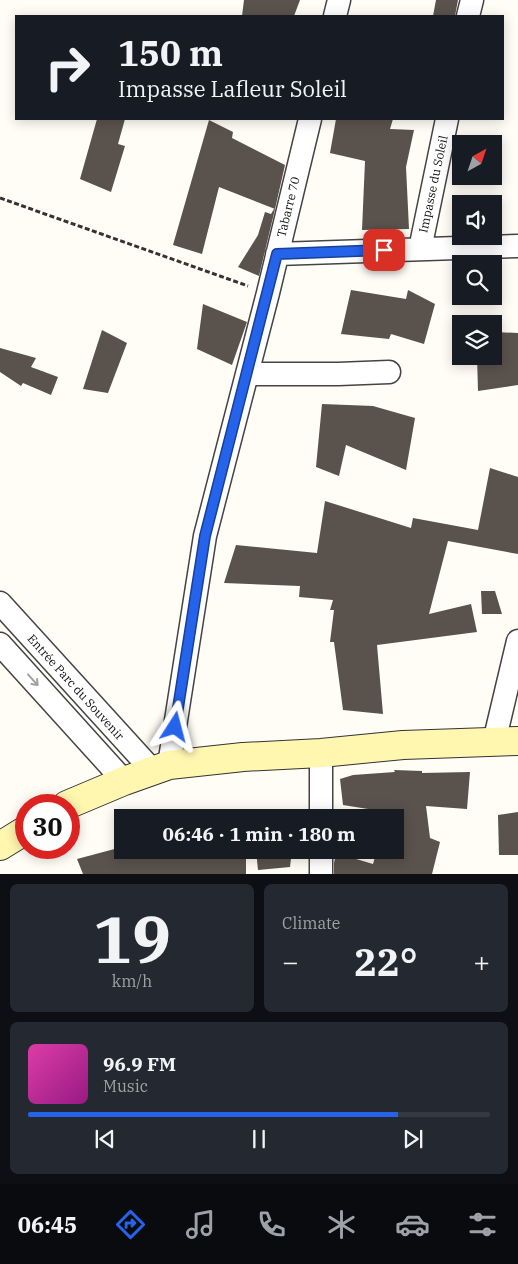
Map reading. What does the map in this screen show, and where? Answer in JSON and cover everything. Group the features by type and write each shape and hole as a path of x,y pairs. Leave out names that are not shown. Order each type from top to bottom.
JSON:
{"main road":[{"path":"80,800 161,767 243,757 321,753 404,745 506,742"},
{"path":"0,846 15,837"}],"street":[{"path":"335,15 339,0"},
{"path":"468,15 472,0"},
{"name":"Tabarre 70","path":"161,767 205,536 268,293 310,120"},
{"name":"Impasse du Soleil","path":"420,249 447,120"},
{"path":"277,254 518,246"},
{"path":"247,374 389,372"},
{"name":"Entrée Parc du Souvenir","path":"0,603 161,767"},
{"path":"506,742 518,641"},
{"path":"0,644 124,781"},
{"path":"321,753 321,809"},
{"path":"321,859 321,874"}],"path":[{"path":"0,198 268,293"}],"building":[{"path":"244,0 300,0 294,15 242,15"},
{"path":"436,0 458,0 455,15 433,15"},
{"path":"97,120 125,120 118,144 125,146 111,192 80,179"},
{"path":"209,120 233,132 232,138 285,165 275,209 219,187 202,254 173,245"},
{"path":"336,120 393,120 390,129 414,130 406,167 409,229 362,230 365,161 330,153"},
{"path":"274,209 259,276 238,267 258,235 265,212 271,214"},
{"path":"351,290 406,299 408,290 435,304 424,344 391,334 389,339 341,334"},
{"path":"203,304 247,322 232,365 197,349"},
{"path":"102,330 127,343 108,393 83,389"},
{"path":"502,332 518,333 518,385 478,391 477,365 502,365"},
{"path":"0,348 36,358 31,367 58,377 51,395 23,383 21,386 0,372"},
{"path":"322,404 373,406 415,418 406,470 346,445 339,476 316,467"},
{"path":"490,468 518,477 518,554 448,541 429,614 471,604 477,632 377,645 383,714 343,710 334,642 330,642 334,610 330,610 333,600 299,597 300,586 224,583 236,545 317,553 325,501 411,528 413,518 478,530"},
{"path":"481,591 495,591 502,614 482,614"},
{"path":"394,770 422,771 422,773 470,772 467,809 426,806 430,838 440,842 432,874 334,874 335,859 356,859 373,864 374,859 404,859 404,809 368,809 343,805 340,779 353,775 395,772"},
{"path":"518,812 518,855 499,855 498,815"},
{"path":"114,849 114,859 246,859 246,874 83,874 77,859"},
{"path":"257,859 291,859 290,867 258,870"}],"route":[{"path":"175,727 205,536 277,254 384,250"}]}
